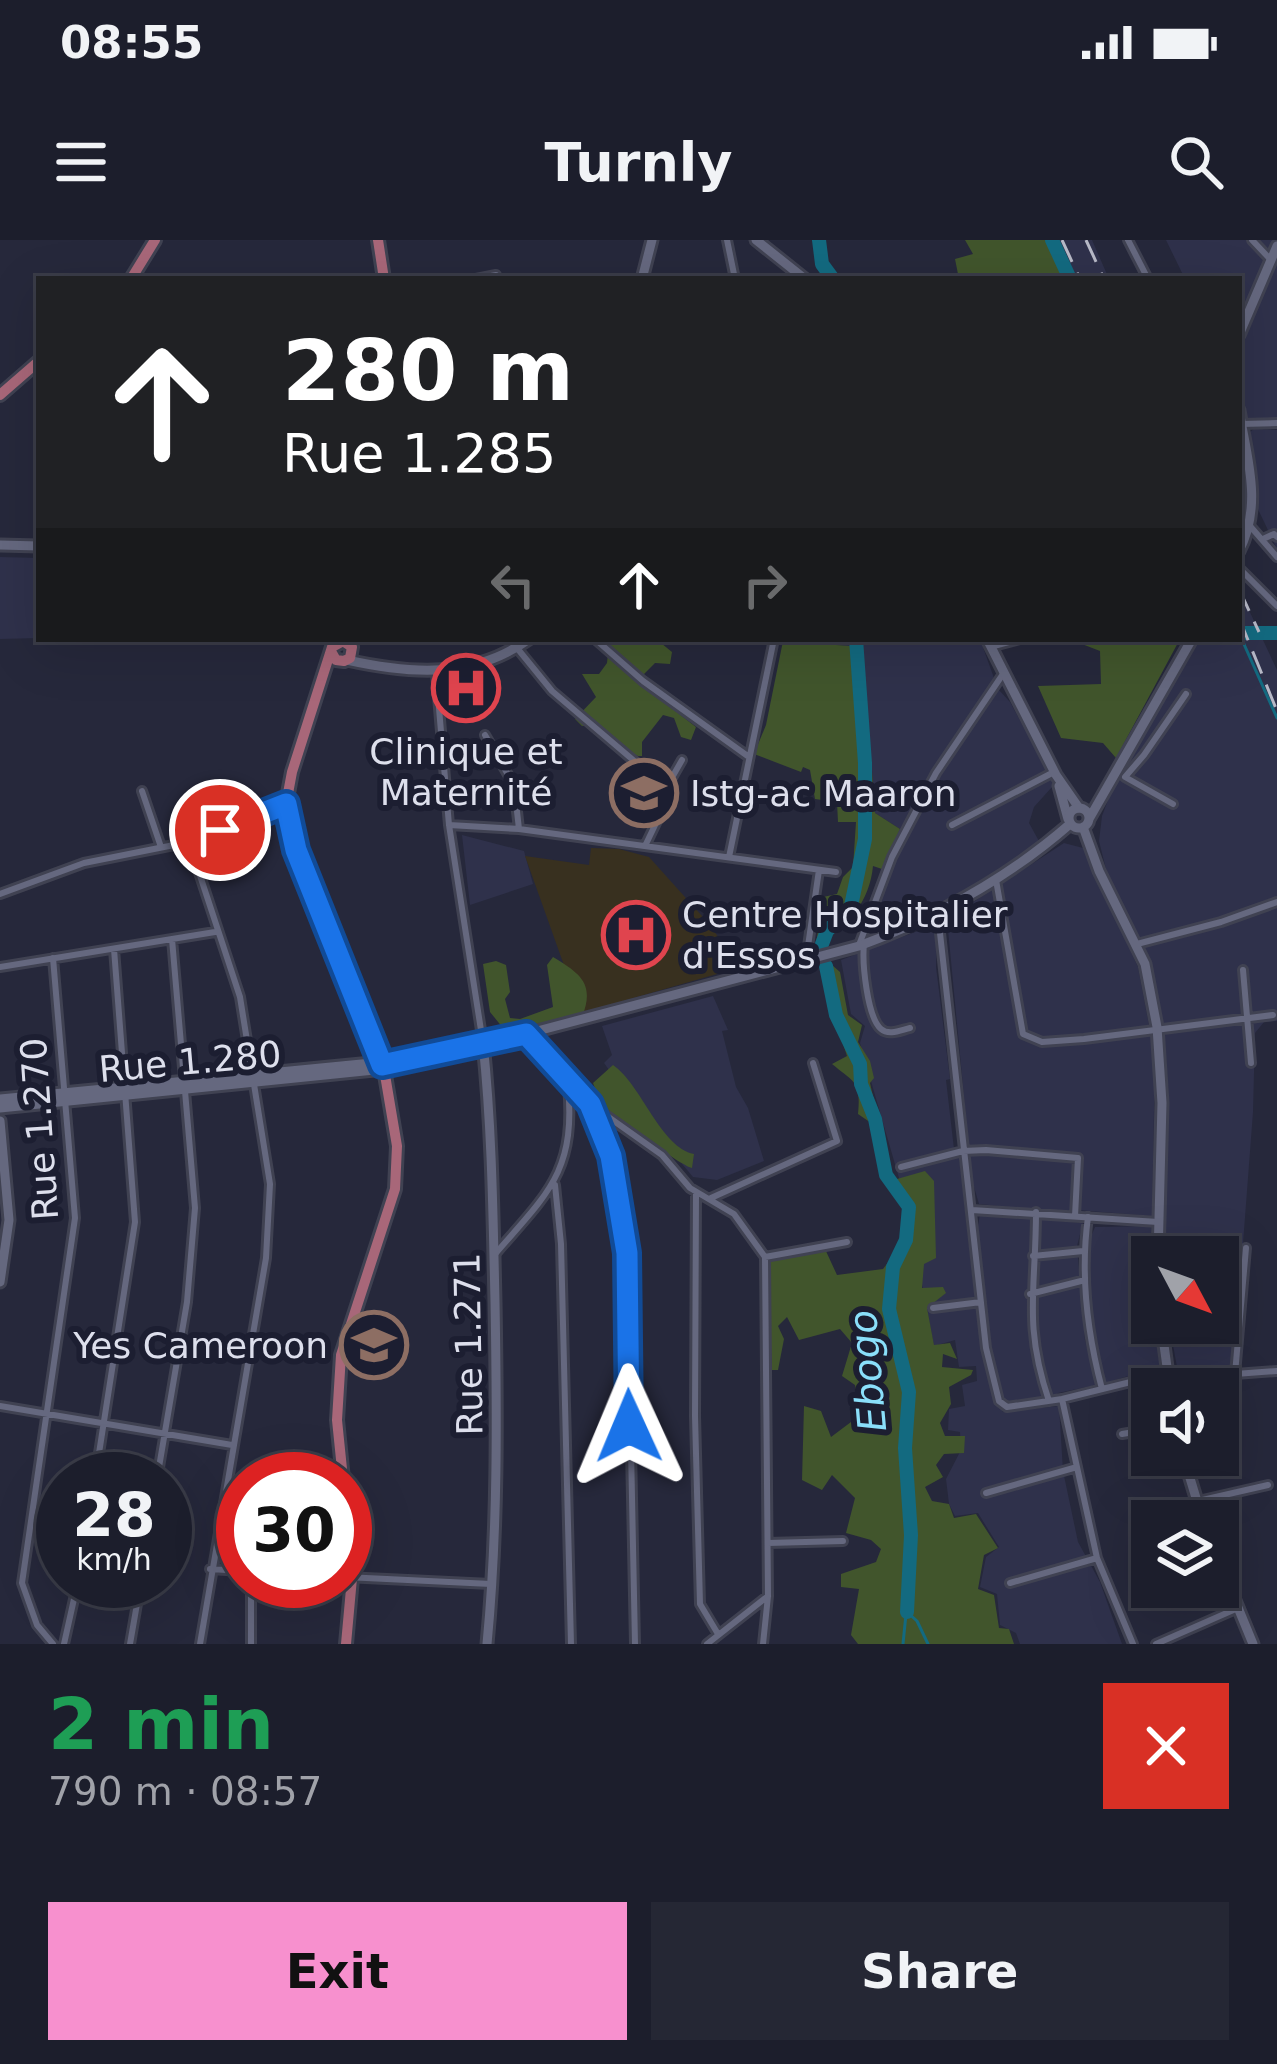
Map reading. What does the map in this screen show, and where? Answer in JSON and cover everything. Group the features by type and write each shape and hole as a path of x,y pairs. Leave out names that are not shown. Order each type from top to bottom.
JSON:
{"main road":[{"path":"133,276 155,240"},
{"path":"378,240 384,276"},
{"path":"643,276 652,240"},
{"path":"756,240 801,276"},
{"path":"1242,328 1277,246"},
{"path":"0,395 36,364"},
{"path":"1242,430 1253,496 1242,546"},
{"path":"0,545 36,546"},
{"path":"340,1452 341,1355 358,1293 391,1207 398,1146 383,1065 296,850 286,804 321,683 342,647 375,666 436,673 491,659 524,642"},
{"path":"1079,819 1108,783 1190,642"},
{"path":"988,643 1079,819 1145,964 1157,1027 1162,1103 1158,1236"},
{"name":"Rue 1.280","path":"0,1099 383,1065 526,1034 861,945 938,915 996,880 1079,819"},
{"path":"526,1034 568,1082"},
{"name":"Rue 1.271","path":"483,1043 493,1137 496,1513 487,1644"},
{"name":"Rue 1.280","path":"0,1108 65,1094"},
{"path":"0,1121 8,1237 0,1282"},
{"path":"346,1644 347,1608"},
{"path":"1238,1608 1253,1644"}],"street":[{"path":"727,240 734,276"},
{"path":"1128,240 1146,276"},
{"path":"1252,240 1271,260"},
{"path":"1264,274 1277,280"},
{"path":"491,276 496,275"},
{"path":"1242,424 1277,423"},
{"path":"1250,526 1277,557"},
{"path":"1262,538 1277,537"},
{"path":"1242,571 1277,606"},
{"path":"598,642 643,681 749,757"},
{"path":"729,856 773,642"},
{"path":"517,648 552,691 666,788 668,796 646,846"},
{"path":"436,673 449,825 483,1043"},
{"path":"910,1028 888,1033 881,1029 872,1011 861,945 892,857 936,773 1003,674"},
{"path":"1173,804 1124,777 1186,694"},
{"path":"485,735 514,785 519,829"},
{"path":"666,788 682,760"},
{"path":"952,825 1055,774"},
{"path":"142,791 160,847"},
{"path":"0,894 84,863 189,842 286,804"},
{"path":"449,825 519,829 836,872"},
{"path":"189,842 240,997 269,1184 266,1258 200,1644"},
{"path":"806,960 819,870"},
{"path":"996,880 1023,1034 1042,1042 1273,1015"},
{"path":"1136,944 1277,902"},
{"path":"938,915 986,1348 1003,1406 1062,1399 1131,1381"},
{"path":"0,967 215,932"},
{"path":"162,1452 194,1234 195,1180 172,939"},
{"path":"100,1452 134,1246 135,1202 114,949"},
{"name":"Rue 1.270","path":"53,958 75,1218 22,1583 37,1625 53,1644"},
{"path":"1244,970 1251,1063"},
{"path":"711,1198 837,1141 813,1063"},
{"path":"568,1082 590,1104 648,1143 690,1188 734,1214 765,1257 768,1596 763,1644"},
{"path":"494,1255 554,1184 568,1143 568,1082"},
{"path":"590,1104 611,1156 627,1253 635,1644"},
{"path":"901,1167 963,1151 1032,1151 1078,1158 1075,1216"},
{"path":"554,1184 561,1244 571,1644"},
{"path":"696,1188 700,1604 718,1634"},
{"path":"972,1210 1158,1222"},
{"path":"1036,1212 1032,1345 1049,1401"},
{"path":"1088,1217 1083,1251 1090,1342 1102,1388"},
{"path":"765,1257 847,1242"},
{"path":"1236,1368 1246,1248"},
{"path":"1033,1256 1083,1251"},
{"path":"1030,1294 1085,1280"},
{"path":"933,1308 981,1302"},
{"path":"1239,1374 1277,1371"},
{"path":"1062,1399 1096,1558 1133,1644"},
{"path":"0,1406 232,1445"},
{"path":"1122,1434 1131,1433"},
{"path":"986,1493 1077,1467"},
{"path":"1204,1500 1268,1486"},
{"path":"767,1543 843,1541"},
{"path":"1010,1583 1096,1558"},
{"path":"210,1569 216,1569"},
{"path":"372,1578 492,1584"},
{"path":"707,1644 768,1596"},
{"path":"64,1644 72,1608"},
{"path":"130,1644 136,1608"},
{"path":"251,1608 251,1644"},
{"path":"1156,1644 1238,1608"}],"shaded area":[{"path":"1052,240 1092,240 1108,276 1069,276"},
{"path":"1166,240 1274,240 1242,316 1242,276 1184,276"},
{"path":"1277,259 1277,418 1249,419 1244,413 1242,341"},
{"path":"1254,429 1277,430 1277,549 1256,505 1247,434"},
{"path":"0,557 36,558 36,638 0,639"},
{"path":"1242,595 1277,670 1277,1021 1264,1022 1255,1033 1239,1296 1239,1236 1165,1236 1169,1099 1164,1029 1151,965 1107,873 1099,841 1102,816 1194,642 1242,642"},
{"path":"810,642 981,642 994,678 900,829 875,813 863,648"},
{"path":"998,689 1010,702 1053,781 1029,823 1040,843 975,887 875,930 873,912 898,850 932,788"},
{"path":"462,835 524,851 533,884 470,905"},
{"path":"1064,843 1083,848 1138,967 1155,1057 1152,1216 979,1204 972,1180 947,919"},
{"name":"Centre Hospitalier d'Essos","path":"591,848 649,857 711,926 738,968 581,1013 525,856 589,865"},
{"path":"931,926 937,938 954,1149 959,1155 975,1300 980,1307 982,1350 991,1389 1003,1412 1059,1406 1063,1471 1078,1542 1100,1582 1122,1644 1020,1644 1016,1633 1000,1625 997,1594 980,1587 986,1557 999,1547 978,1513 955,1516 949,1504 946,1479 961,1450 960,1432 948,1430 949,1409 965,1406 962,1385 977,1381 976,1366 959,1367 955,1340 934,1346 918,1264 932,1239 901,1185 860,1043 865,1026 851,1014 841,960"},
{"path":"713,996 728,1030 722,1031 736,1087 748,1108 764,1161 717,1180 693,1177 647,1122 604,1063 612,1055 602,1026"},
{"path":"980,1214 1083,1223 1077,1246 1085,1340 1096,1385 1014,1405 1003,1398 987,1343 977,1232"},
{"path":"1151,1226 1151,1236 1131,1236 1131,1344 1159,1344 1162,1366 1131,1368 1131,1375 1105,1383 1093,1335 1087,1246 1095,1227"},
{"path":"1173,1344 1235,1344 1234,1368 1177,1368"}],"green space":[{"path":"965,240 1052,240 1069,276 958,276 955,259 973,254"},
{"path":"660,642 672,652 670,664 655,663 643,675 642,685 696,727 691,740 681,737 674,718 663,715 642,742 642,756 638,756 605,742 593,725 582,726 575,719 596,697 582,674 599,674 607,663 609,645"},
{"path":"783,642 863,647 875,813 900,829 882,869 873,866 855,912 816,944 823,897 837,894 853,867 856,822 838,822 837,802 815,799 810,770 803,767 801,772 754,754 766,725"},
{"path":"1077,642 1178,642 1116,758 1103,743 1061,738 1038,686 1101,684 1100,651"},
{"path":"553,957 583,981 587,996 582,1017 503,1028 490,1012 483,964 506,965 510,992 505,999 510,1018 520,1019 553,1007 547,965"},
{"path":"832,965 840,972 848,1015 862,1025 858,1042 870,1061 874,1078 870,1083 890,1171 897,1179 925,1171 934,1181 936,1258 924,1264 922,1288 943,1287 946,1293 927,1308 934,1345 950,1343 957,1359 943,1354 942,1367 973,1370 949,1387 951,1404 940,1423 945,1436 965,1436 964,1453 944,1454 936,1465 943,1477 925,1487 932,1501 949,1504 954,1518 976,1514 998,1548 984,1555 978,1589 994,1595 999,1628 1009,1629 1014,1644 858,1644 851,1635 859,1589 841,1587 841,1574 876,1562 881,1549 871,1540 846,1533 855,1498 832,1475 822,1490 802,1480 804,1406 821,1411 831,1437 859,1416 855,1385 842,1376 852,1343 840,1329 799,1340 787,1317 778,1326 784,1339 778,1370 772,1370 767,1258 778,1249 825,1249 837,1275 883,1269 897,1251 906,1208 881,1169 871,1123 858,1114 855,1084 832,1064 847,1056 824,986"},
{"path":"613,1065 671,1140 694,1154 692,1168 604,1106 593,1083"}],"waterway":[{"name":"Ebogo","path":"819,240 822,264 831,276"},
{"path":"1052,240 1069,276"},
{"path":"1242,633 1277,633"},
{"path":"1242,640 1277,718"},
{"name":"Ebogo","path":"822,944 827,931 851,906 865,839 856,642"},
{"name":"Ebogo","path":"826,966 836,1015 860,1064 886,1175 909,1207 906,1240 893,1267 889,1309 909,1392 907,1612"},
{"path":"907,1612 928,1644"},
{"name":"Ebogo","path":"903,1644 906,1614"}],"railway":[{"path":"1062,240 1079,276"},
{"path":"1086,240 1103,276"},
{"path":"1242,595 1259,632"},
{"path":"1242,625 1277,711"}],"place":[{"name":"Clinique et Maternité","path":"466,688"},
{"name":"Istg-ac Maaron","path":"644,793"},
{"name":"Centre Hospitalier d'Essos","path":"636,935"},
{"name":"Yes Cameroon","path":"374,1345"}],"route":[{"path":"220,830 286,804 291,839 382,1065 526,1034 590,1104 611,1156 627,1253 629,1426"}]}
